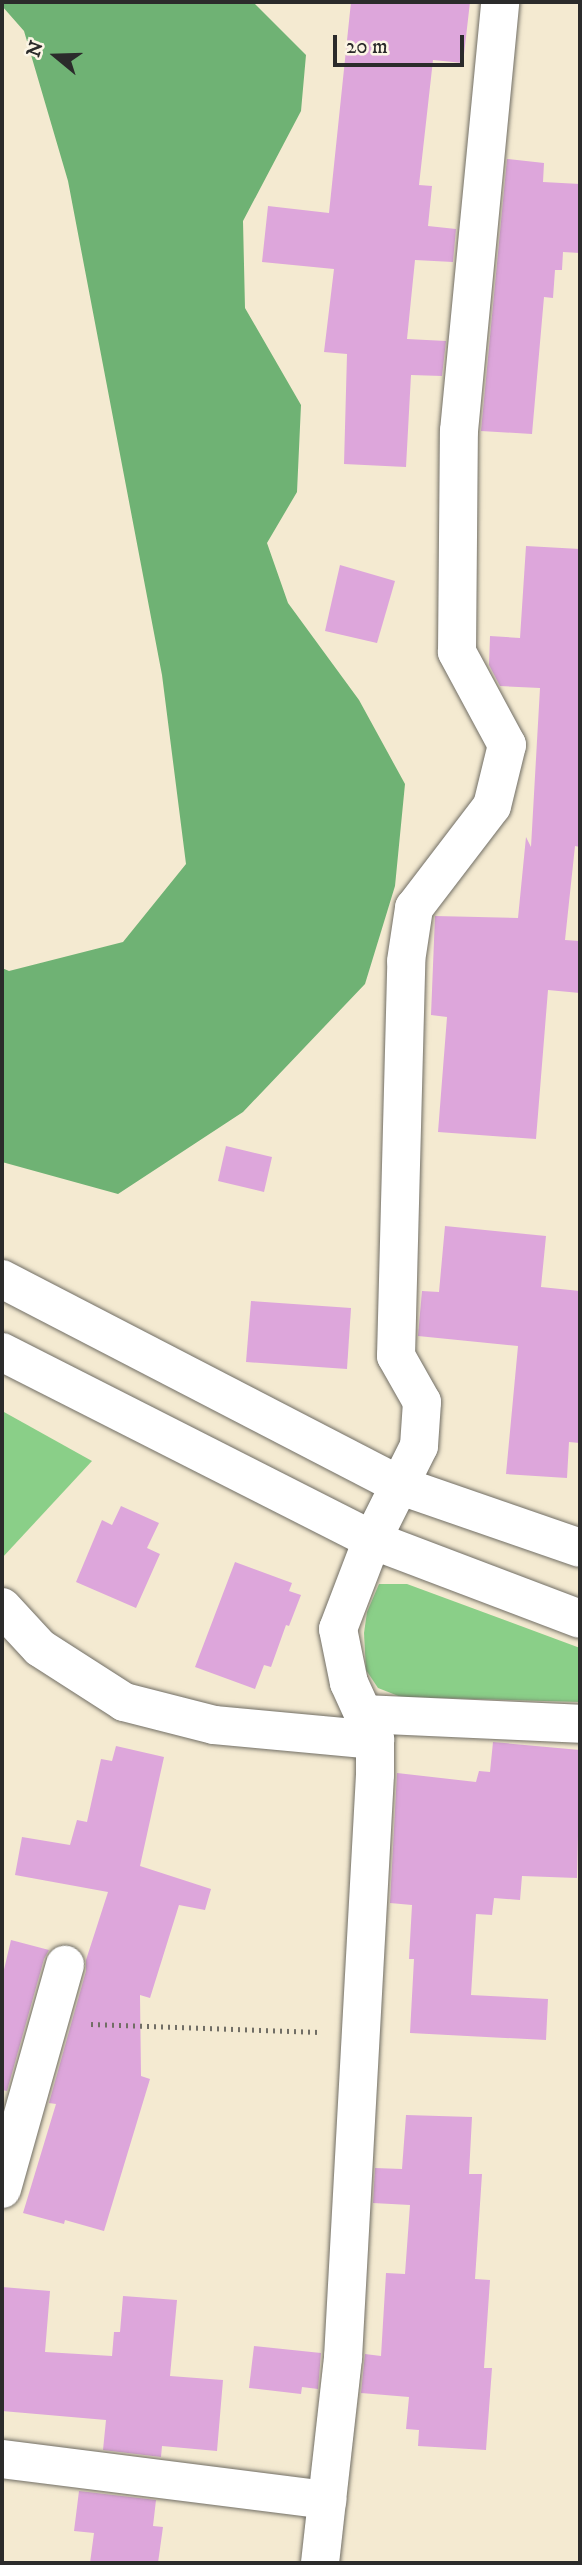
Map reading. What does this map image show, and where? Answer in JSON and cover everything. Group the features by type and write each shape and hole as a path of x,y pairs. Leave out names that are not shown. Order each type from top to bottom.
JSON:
{"street":[{"path":"320,2563 343,2358 361,2034 369,1727 349,1683 338,1629 372,1540 419,1446 422,1402 396,1356 408,948 414,908 492,806 507,745 457,652 458,431 500,2"},
{"path":"2,1279 401,1486 580,1548"},
{"path":"2,1352 372,1540 580,1619"},
{"path":"2,1607 40,1648 124,1702 214,1725 369,1727 580,1724"},
{"path":"2,2189 65,1965"},
{"path":"2,2459 327,2500"}],"path":[{"path":"48,2023 361,2034"}],"green space":[{"path":"2,2 253,2 306,55 301,111 243,221 245,308 301,405 297,492 267,543 288,603 359,700 405,784 395,886 365,984 243,1112 118,1194 2,1162 2,968 9,971 123,942 186,864 162,675 68,181 24,31 2,6"},
{"path":"4,1412 92,1461 2,1558 2,1414"},
{"path":"379,1584 407,1584 580,1648 580,1702 401,1697 378,1688 366,1670 364,1633 367,1612"}],"building":[{"path":"351,2 470,2 463,63 433,60 419,185 432,186 428,226 456,229 453,262 415,260 407,339 446,341 442,376 411,375 406,467 344,464 347,354 324,352 334,269 262,262 268,206 329,213"},
{"path":"507,159 544,163 543,182 580,184 580,253 563,252 562,270 555,270 553,298 544,297 532,434 481,431"},
{"path":"526,546 580,549 580,847 575,846 565,940 580,941 580,993 548,990 536,1139 438,1132 447,1017 431,1015 435,916 518,918 526,837 531,847 540,688 500,686 489,665 490,636 520,638"},
{"path":"340,565 395,581 377,643 325,631"},
{"path":"226,1146 272,1157 264,1192 218,1181"},
{"path":"445,1226 546,1236 541,1287 580,1291 580,1443 569,1442 567,1478 506,1474 518,1346 418,1336 422,1291 439,1292"},
{"path":"251,1301 351,1308 347,1369 246,1362"},
{"path":"121,1506 159,1523 147,1548 160,1554 136,1608 76,1582 102,1520 112,1525"},
{"path":"235,1562 292,1583 289,1591 301,1595 289,1626 286,1625 271,1667 264,1665 255,1689 195,1667"},
{"path":"493,1742 580,1750 577,1878 522,1876 520,1900 494,1898 492,1915 476,1914 471,1995 548,1999 546,2040 410,2033 414,1959 409,1959 412,1905 390,1903 397,1773 476,1782 479,1771 490,1772"},
{"path":"116,1746 164,1757 140,1866 211,1889 205,1910 179,1905 150,1998 140,1995 141,2076 150,2079 104,2231 65,2220 64,2224 23,2213 56,2104 49,2103 86,1971 86,1960 108,1892 15,1875 22,1837 70,1845 77,1820 87,1822 101,1759 112,1761"},
{"path":"11,1940 49,1950 44,1959 7,2091 2,2090 2,1978"},
{"path":"406,2115 472,2117 469,2174 482,2174 475,2279 490,2280 484,2368 492,2368 486,2450 418,2446 419,2430 406,2429 409,2397 361,2393 365,2354 381,2356 386,2273 405,2274 410,2205 373,2203 375,2168 402,2169"},
{"path":"2,2287 50,2291 45,2352 112,2356 114,2332 120,2332 123,2296 177,2300 170,2376 223,2380 217,2451 162,2446 161,2457 103,2450 106,2420 2,2411"},
{"path":"254,2346 321,2353 318,2389 302,2387 301,2394 249,2388"},
{"path":"79,2491 156,2500 153,2526 163,2527 158,2563 90,2563 94,2533 74,2531"}]}
